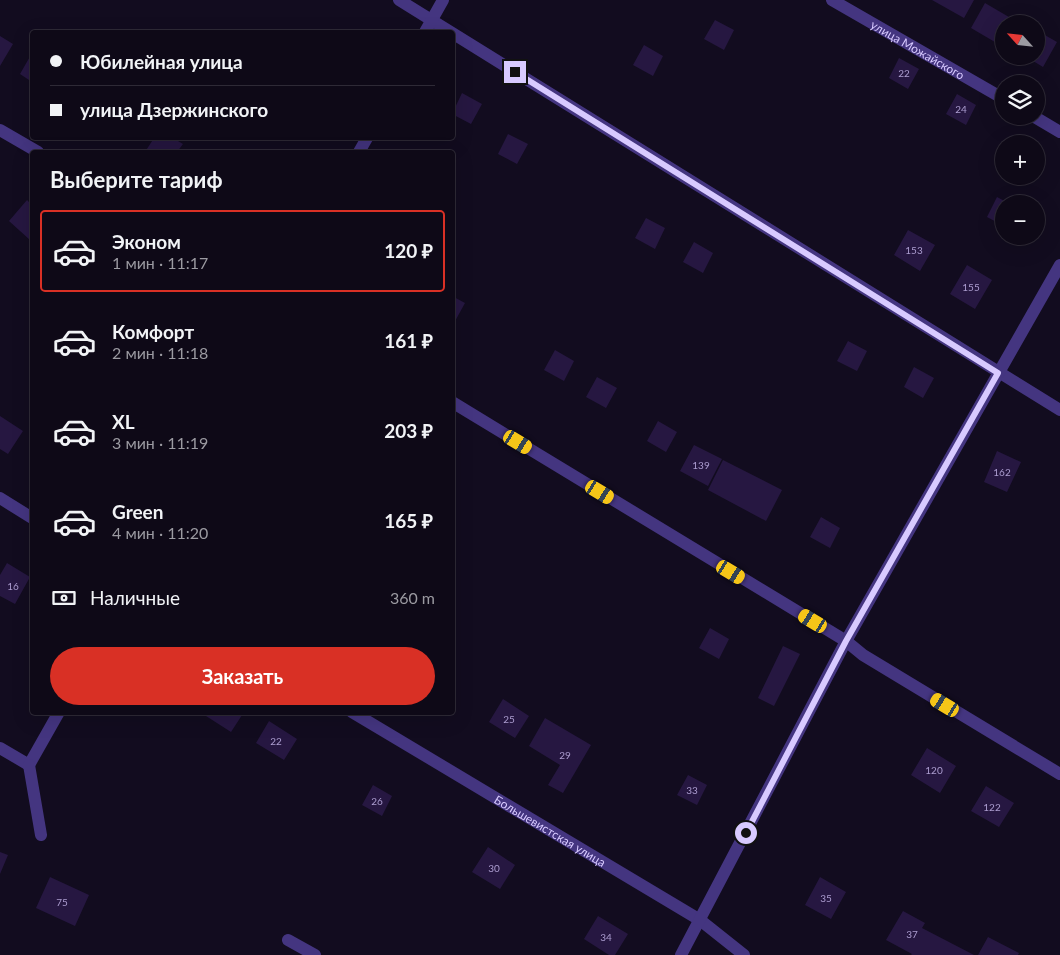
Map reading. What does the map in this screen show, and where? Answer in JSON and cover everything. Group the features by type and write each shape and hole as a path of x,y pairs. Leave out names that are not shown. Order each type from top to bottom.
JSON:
{"street":[{"path":"400,0 448,30"},
{"path":"426,30 443,0"},
{"name":"улица Можайского","path":"832,0 995,94"},
{"path":"455,34 1060,410"},
{"path":"1045,123 1060,132"},
{"path":"0,130 35,150"},
{"path":"681,955 846,641 1060,265"},
{"path":"455,404 846,641 863,655 1060,774"},
{"path":"0,498 30,517"},
{"path":"41,835 29,765 56,715"},
{"name":"Большевистская улица","path":"357,715 700,920 744,955"},
{"path":"0,748 29,765"},
{"path":"288,940 315,955"}],"building":[{"path":"932,0 974,0 964,18"},
{"path":"985,3 1005,15 995,15 995,42 971,28"},
{"path":"715,20 734,30 724,50 704,39"},
{"path":"1045,35 1057,42 1045,63"},
{"path":"0,36 13,44 0,66"},
{"path":"644,45 663,56 653,76 633,65"},
{"path":"30,56 30,81 20,74"},
{"path":"899,58 919,69 908,89 889,78"},
{"path":"462,93 482,104 471,124 455,116 455,108"},
{"path":"957,94 976,105 966,125 946,114"},
{"path":"508,134 528,144 517,164 498,154"},
{"path":"153,140 176,140 183,144 178,150 146,150"},
{"path":"27,200 30,203 30,240 9,221"},
{"path":"995,201 995,221 987,217"},
{"path":"646,218 665,228 655,249 635,238"},
{"path":"908,230 935,245 920,271 894,255"},
{"path":"694,242 713,253 703,273 683,262"},
{"path":"967,265 992,280 975,309 950,294"},
{"path":"455,298 465,303 455,321"},
{"path":"848,341 867,351 857,371 837,361"},
{"path":"555,350 574,361 564,381 544,370"},
{"path":"914,367 934,378 923,398 904,387"},
{"path":"597,377 617,388 606,408 586,397"},
{"path":"0,416 23,431 8,454 0,449"},
{"path":"658,421 677,432 666,452 647,441"},
{"path":"694,445 722,459 708,486 680,471"},
{"path":"997,451 1021,462 1007,492 984,482"},
{"path":"723,460 782,490 766,521 708,490"},
{"path":"821,517 840,528 830,548 810,537"},
{"path":"7,563 30,577 15,604 0,596 0,575"},
{"path":"710,628 729,639 719,659 699,648"},
{"path":"783,646 800,654 774,706 758,698"},
{"path":"503,699 529,716 515,738 489,722"},
{"path":"207,715 242,715 231,732"},
{"path":"545,718 591,745 563,793 548,785 560,765 529,746"},
{"path":"269,721 297,739 284,760 256,743"},
{"path":"927,748 956,766 940,793 911,775"},
{"path":"688,775 707,785 697,805 677,795"},
{"path":"373,785 392,796 382,816 362,805"},
{"path":"986,786 1014,803 999,827 971,811"},
{"path":"488,847 515,865 500,889 472,872"},
{"path":"0,852 8,855 0,874"},
{"path":"50,877 89,895 75,926 36,908"},
{"path":"820,877 846,892 831,919 805,905"},
{"path":"903,911 925,923 922,928 974,955 911,955 886,940"},
{"path":"598,916 628,934 615,955 609,955 584,939"},
{"path":"988,937 1019,953 1018,955 978,955"}],"route":[{"path":"515,72 998,373 846,641 746,833"}]}
